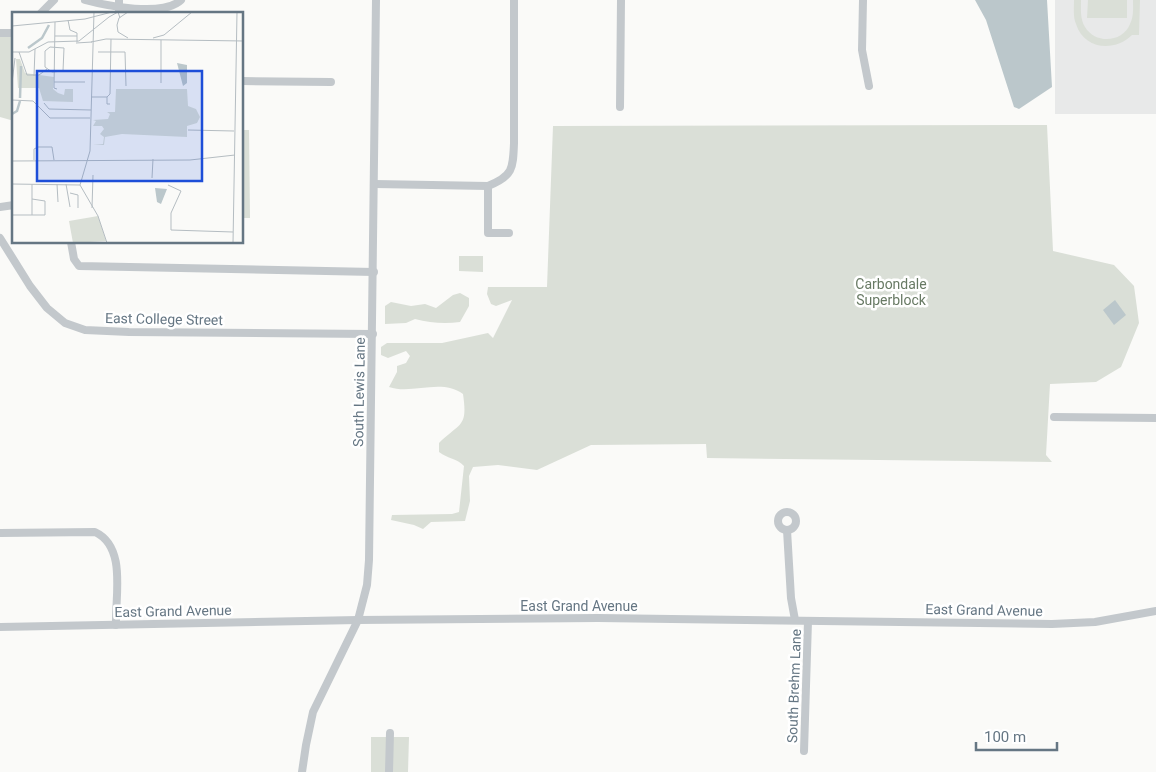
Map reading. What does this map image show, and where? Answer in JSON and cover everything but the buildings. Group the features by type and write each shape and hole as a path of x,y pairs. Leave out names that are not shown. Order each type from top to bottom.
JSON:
{"street":[{"path":"42,12 54,0"},
{"path":"85,0 119,7 171,6 180,0"},
{"name":"South Lewis Lane","path":"302,772 314,712 358,620 367,585 374,272 376,0"},
{"path":"375,184 488,186 503,180 513,165 514,0"},
{"path":"620,107 621,0"},
{"path":"863,0 862,50 869,86"},
{"path":"244,81 331,82"},
{"path":"488,186 488,233 510,233"},
{"name":"East College Street","path":"0,238 30,286 47,308 65,323 85,330 372,334"},
{"path":"71,244 74,259 79,266 374,272"},
{"path":"1054,417 1156,418"},
{"path":"787,530 791,598 795,620"},
{"path":"0,533 95,532 101,535 108,541 115,556 116,625"},
{"name":"East Grand Avenue","path":"0,627 358,620 795,620 1072,624 1132,617 1156,612"},
{"name":"South Brehm Lane","path":"804,751 808,621"},
{"path":"389,772 390,733"}],"shaded area":[{"path":"975,0 1047,0 1052,87 1019,109 1014,107 986,20"},
{"path":"1055,0 1156,0 1156,114 1055,114"},
{"path":"1115,300 1126,315 1114,325 1103,310"}],"green space":[{"path":"1074,0 1081,0 1082,21 1090,33 1102,39 1109,39 1122,35 1127,30 1132,18 1133,0 1140,0 1139,35 1132,35 1117,44 1109,46 1093,43 1080,33 1076,24"},
{"path":"1088,0 1127,0 1127,18 1087,18"},
{"path":"12,35 12,120 0,117 0,36"},
{"name":"Carbondale Superblock","path":"1047,125 1053,251 1114,265 1134,286 1139,323 1121,367 1096,382 1050,384 1046,455 1052,462 707,458 706,444 591,445 537,470 498,465 473,467 469,476 470,501 465,521 431,522 423,529 391,520 392,515 452,514 459,512 464,466 439,452 439,443 461,423 464,405 463,394 454,389 436,387 398,389 389,387 397,372 397,366 406,363 410,356 406,351 388,358 381,355 381,347 387,343 442,343 488,333 493,338 512,300 496,306 491,304 487,294 488,287 547,287 553,126"},
{"path":"244,130 249,130 250,218 244,218"},
{"path":"459,256 483,256 483,272 459,271"},
{"path":"460,293 469,298 469,306 460,322 438,323 415,319 406,323 385,324 385,306 391,302 411,306 425,304 436,308 453,295"},
{"path":"371,737 409,737 408,772 371,772"}]}
